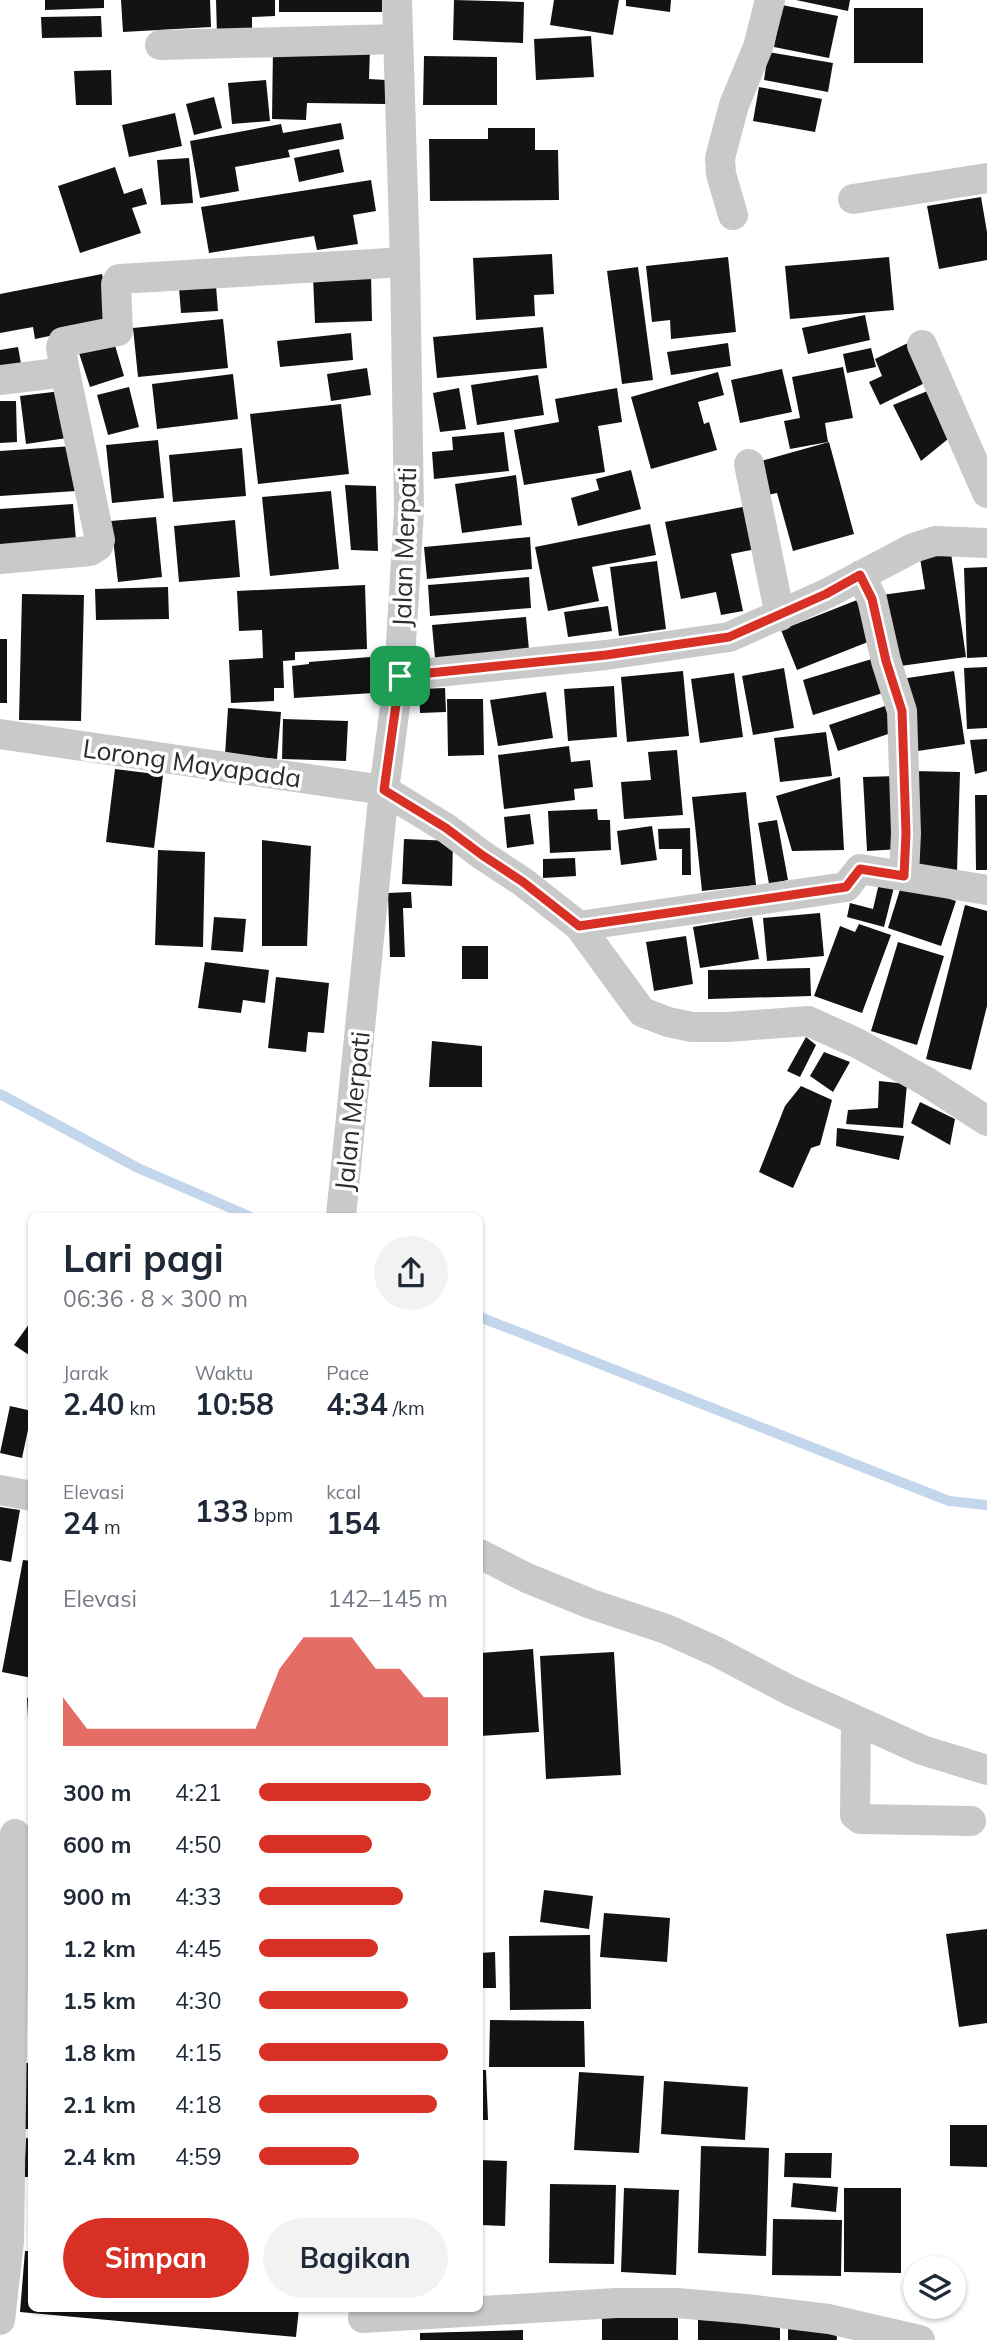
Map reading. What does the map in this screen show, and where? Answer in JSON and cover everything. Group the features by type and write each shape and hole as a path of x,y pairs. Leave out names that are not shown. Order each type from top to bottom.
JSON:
{"street":[{"name":"Jalan Merpati","path":"341,1213 384,790 400,676 409,511 397,0"},
{"path":"733,215 721,174 722,148 734,104 758,47 770,0"},
{"path":"160,45 398,39"},
{"path":"853,198 987,178"},
{"path":"0,559 90,551 98,546 100,540 61,347 63,342 118,331 118,279 405,261"},
{"path":"922,345 987,492"},
{"path":"0,380 65,372"},
{"path":"749,464 780,616"},
{"path":"400,676 666,647 729,637 780,616 913,548 934,541 987,543"},
{"path":"860,575 872,599 886,661 902,711 906,833 904,876"},
{"name":"Lorong Mayapada","path":"0,734 384,790"},
{"path":"384,790 446,828 523,882 579,926 642,1012 668,1022 692,1027 808,1021 927,1082 987,1121"},
{"path":"579,926 846,887 860,869 987,890"},
{"path":"0,1490 28,1495"},
{"path":"483,1556 527,1578 591,1604 666,1629 922,1750 987,1770"},
{"path":"856,1721 855,1815 860,1819 971,1821"},
{"path":"0,2320 20,2241 22,2031 15,1834"},
{"path":"363,2322 616,2303 677,2303 829,2319 920,2340"}],"building":[{"path":"45,0 104,0 104,8 45,10"},
{"path":"121,0 210,0 211,27 123,32"},
{"path":"216,0 275,0 275,16 252,17 252,34 217,35"},
{"path":"279,0 382,0 382,12 279,12"},
{"path":"454,0 524,2 523,43 453,40"},
{"path":"554,0 619,0 613,35 550,25"},
{"path":"626,0 671,0 670,12 626,6"},
{"path":"796,0 850,0 848,11"},
{"path":"782,5 838,16 829,58 774,47"},
{"path":"854,8 923,8 923,63 854,63"},
{"path":"101,16 102,37 42,38 41,17"},
{"path":"591,36 594,77 536,80 534,39"},
{"path":"273,47 370,49 369,79 386,80 386,104 307,103 306,120 272,119"},
{"path":"768,52 833,63 828,92 764,80"},
{"path":"424,56 497,57 497,105 423,105"},
{"path":"111,70 112,105 76,105 74,71"},
{"path":"266,80 270,121 232,124 228,83"},
{"path":"759,87 822,99 815,132 753,121"},
{"path":"214,97 222,128 194,135 186,104"},
{"path":"175,113 182,146 129,157 122,125"},
{"path":"341,123 344,139 288,150 290,157 235,167 239,191 200,198 190,141 281,124 283,133"},
{"path":"488,128 535,128 535,150 558,150 559,200 430,201 429,139 488,139"},
{"path":"339,149 344,172 299,182 294,158"},
{"path":"189,158 193,203 161,205 157,160"},
{"path":"115,167 124,194 142,188 147,204 132,208 141,233 80,253 58,186"},
{"path":"371,180 376,211 353,215 358,244 317,250 314,236 209,253 201,207"},
{"path":"981,197 987,232 987,260 939,269 927,206"},
{"path":"552,254 554,294 534,295 535,316 476,320 473,258"},
{"path":"728,257 736,332 671,339 670,320 652,322 646,266"},
{"path":"889,257 894,310 790,319 785,266"},
{"path":"638,267 653,380 622,384 607,271"},
{"path":"102,274 112,323 35,339 33,327 0,333 0,294"},
{"path":"371,274 372,321 315,323 313,276"},
{"path":"216,286 218,311 181,313 179,288"},
{"path":"865,315 870,340 808,354 802,328"},
{"path":"223,319 228,368 138,377 133,328"},
{"path":"543,327 547,368 437,378 433,337"},
{"path":"351,333 353,360 280,367 277,341"},
{"path":"912,341 931,380 880,405 869,382 882,376 875,359"},
{"path":"114,342 124,376 90,387 79,353"},
{"path":"728,343 731,366 671,375 667,352"},
{"path":"18,347 22,369 0,373 0,350"},
{"path":"871,348 876,367 847,373 843,354"},
{"path":"843,367 853,418 825,423 828,442 790,449 784,421 800,418 792,377"},
{"path":"367,368 371,395 331,401 327,374"},
{"path":"782,369 792,412 740,423 731,380"},
{"path":"718,372 724,395 698,402 704,424 709,422 717,450 651,469 631,397"},
{"path":"233,374 238,419 157,429 152,384"},
{"path":"538,375 544,415 477,425 471,385"},
{"path":"129,387 139,427 108,435 97,395"},
{"path":"459,388 466,429 440,432 433,393"},
{"path":"617,388 622,422 598,426 605,472 524,485 514,430 559,422 555,399"},
{"path":"930,390 948,439 921,461 893,405"},
{"path":"61,391 67,438 26,444 20,396"},
{"path":"0,401 16,401 17,442 0,443"},
{"path":"341,404 349,474 258,484 250,414"},
{"path":"504,432 509,471 434,479 432,452 453,450 452,437"},
{"path":"158,440 164,498 112,503 106,445"},
{"path":"829,442 854,534 793,551 777,493 763,496 754,463"},
{"path":"73,446 76,491 0,496 0,451"},
{"path":"242,448 246,496 173,502 169,455"},
{"path":"631,470 641,509 578,526 571,498 599,490 596,479"},
{"path":"516,475 522,525 462,533 455,484"},
{"path":"345,485 376,486 378,551 351,550"},
{"path":"331,491 339,569 270,576 262,497"},
{"path":"73,504 76,540 0,546 0,509"},
{"path":"753,505 761,548 731,554 743,611 721,615 716,592 681,599 665,522"},
{"path":"156,517 162,577 118,582 111,521"},
{"path":"235,520 240,577 179,582 174,526"},
{"path":"650,524 656,555 592,567 599,601 548,611 535,547"},
{"path":"530,537 532,569 427,579 424,547"},
{"path":"951,553 966,657 893,667 882,595 925,589 920,558"},
{"path":"657,561 666,629 619,636 610,567"},
{"path":"987,567 987,657 967,658 964,568"},
{"path":"529,577 531,608 430,616 428,585"},
{"path":"365,585 367,649 295,652 295,660 283,661 284,688 274,688 274,701 231,703 229,660 263,658 262,630 239,631 237,591"},
{"path":"168,587 169,619 96,620 95,589"},
{"path":"22,594 84,595 81,721 19,720"},
{"path":"857,600 873,640 797,670 781,630"},
{"path":"608,606 612,631 568,637 564,612"},
{"path":"526,617 529,650 435,658 432,625"},
{"path":"0,639 7,639 7,703 0,703"},
{"path":"370,657 373,693 294,698 292,666"},
{"path":"875,658 886,692 813,715 803,680"},
{"path":"987,667 987,728 967,729 964,668"},
{"path":"784,668 794,728 753,735 742,676"},
{"path":"683,671 689,736 627,742 621,677"},
{"path":"954,671 965,744 911,752 901,679"},
{"path":"734,673 743,737 700,743 691,679"},
{"path":"614,686 617,737 568,741 564,689"},
{"path":"445,688 446,712 420,713 419,689"},
{"path":"546,692 553,738 498,746 490,700"},
{"path":"447,699 483,699 484,755 448,756"},
{"path":"891,704 900,730 838,751 829,725"},
{"path":"228,708 281,712 277,759 225,755"},
{"path":"283,719 348,721 346,761 282,759"},
{"path":"826,732 832,776 780,782 774,738"},
{"path":"987,739 987,771 975,774 970,740"},
{"path":"569,746 571,762 590,760 593,787 574,789 575,800 504,809 498,755"},
{"path":"677,750 683,815 624,819 621,782 651,780 648,752"},
{"path":"115,769 163,775 154,848 106,842"},
{"path":"913,771 960,772 957,872 910,871"},
{"path":"898,776 901,849 867,851 863,777"},
{"path":"840,777 844,850 792,851 776,796"},
{"path":"746,792 756,885 702,891 692,797"},
{"path":"975,795 987,795 987,870 976,870"},
{"path":"597,809 598,820 610,820 611,850 550,853 548,811"},
{"path":"530,814 534,844 507,848 504,817"},
{"path":"777,820 788,880 769,884 758,823"},
{"path":"652,826 657,860 621,865 617,831"},
{"path":"690,828 691,875 682,875 682,849 659,849 658,829"},
{"path":"404,839 453,841 452,886 402,884"},
{"path":"262,840 311,846 307,946 262,946"},
{"path":"158,850 205,852 203,947 155,945"},
{"path":"575,858 576,876 543,878 543,859"},
{"path":"880,879 895,883 884,927 847,917 850,903 873,909"},
{"path":"902,883 956,901 941,946 888,928"},
{"path":"411,892 412,908 403,908 405,957 390,957 388,893"},
{"path":"965,905 987,911 987,1006 971,1070 926,1059"},
{"path":"820,913 824,956 767,961 763,918"},
{"path":"214,917 246,919 243,952 211,950"},
{"path":"752,917 759,959 700,968 693,927"},
{"path":"859,924 891,935 862,1013 814,996 840,926 855,932"},
{"path":"686,936 693,984 654,991 646,942"},
{"path":"898,942 944,956 917,1045 871,1031"},
{"path":"462,946 488,946 488,979 462,979"},
{"path":"205,962 269,970 265,1003 243,1000 241,1013 198,1008"},
{"path":"810,968 811,996 708,999 708,970"},
{"path":"276,977 329,983 324,1033 308,1032 306,1052 268,1048"},
{"path":"806,1037 816,1045 800,1077 787,1071"},
{"path":"432,1041 482,1046 482,1087 429,1087"},
{"path":"824,1052 850,1062 833,1092 810,1076"},
{"path":"879,1081 907,1084 903,1128 846,1124 848,1110 878,1108"},
{"path":"801,1086 832,1100 820,1145 811,1148 793,1188 759,1172 785,1106"},
{"path":"920,1102 955,1119 950,1145 911,1123"},
{"path":"837,1128 904,1136 899,1160 836,1146"},
{"path":"28,1326 28,1354 14,1345"},
{"path":"10,1406 28,1410 28,1430 22,1458 0,1453"},
{"path":"0,1507 20,1510 11,1562 0,1560"},
{"path":"23,1560 28,1561 28,1677 2,1672"},
{"path":"533,1649 539,1732 483,1736 483,1653"},
{"path":"614,1652 621,1775 546,1779 540,1656"},
{"path":"544,1890 593,1896 589,1929 540,1922"},
{"path":"604,1913 670,1918 667,1962 600,1957"},
{"path":"987,1929 987,2023 959,2027 946,1934"},
{"path":"590,1935 591,2009 510,2010 509,1936"},
{"path":"495,1952 496,1988 483,1988 483,1953"},
{"path":"490,2020 584,2021 585,2067 489,2067"},
{"path":"25,2063 28,2063 28,2129 24,2129"},
{"path":"483,2070 486,2070 488,2120 483,2120"},
{"path":"579,2072 644,2076 639,2153 574,2150"},
{"path":"664,2081 748,2087 745,2140 661,2134"},
{"path":"950,2125 987,2125 987,2167 950,2166"},
{"path":"26,2138 28,2177 24,2177"},
{"path":"701,2146 769,2148 766,2256 698,2253"},
{"path":"785,2153 832,2153 831,2178 784,2177"},
{"path":"483,2160 507,2161 505,2226 483,2225"},
{"path":"793,2183 838,2187 836,2212 791,2207"},
{"path":"550,2184 616,2185 614,2264 549,2263"},
{"path":"624,2188 679,2190 676,2275 621,2272"},
{"path":"844,2188 901,2188 901,2273 844,2272"},
{"path":"773,2219 842,2220 841,2276 772,2275"},
{"path":"25,2251 28,2251 28,2312 299,2312 296,2337 20,2312"},
{"path":"678,2310 678,2340 602,2340 602,2311"},
{"path":"698,2320 780,2321 780,2340 698,2340"},
{"path":"836,2327 837,2340 788,2340 788,2328"},
{"path":"523,2330 523,2340 420,2340 420,2333"}],"waterway":[{"path":"0,1094 138,1168 242,1213"},
{"path":"483,1318 949,1501 987,1505"}],"route":[{"path":"860,575 872,599 886,661 902,711 906,833 904,876 860,869 846,887 579,926 523,882 446,828 384,790 400,676 606,655 729,637 826,594 860,575"}]}
